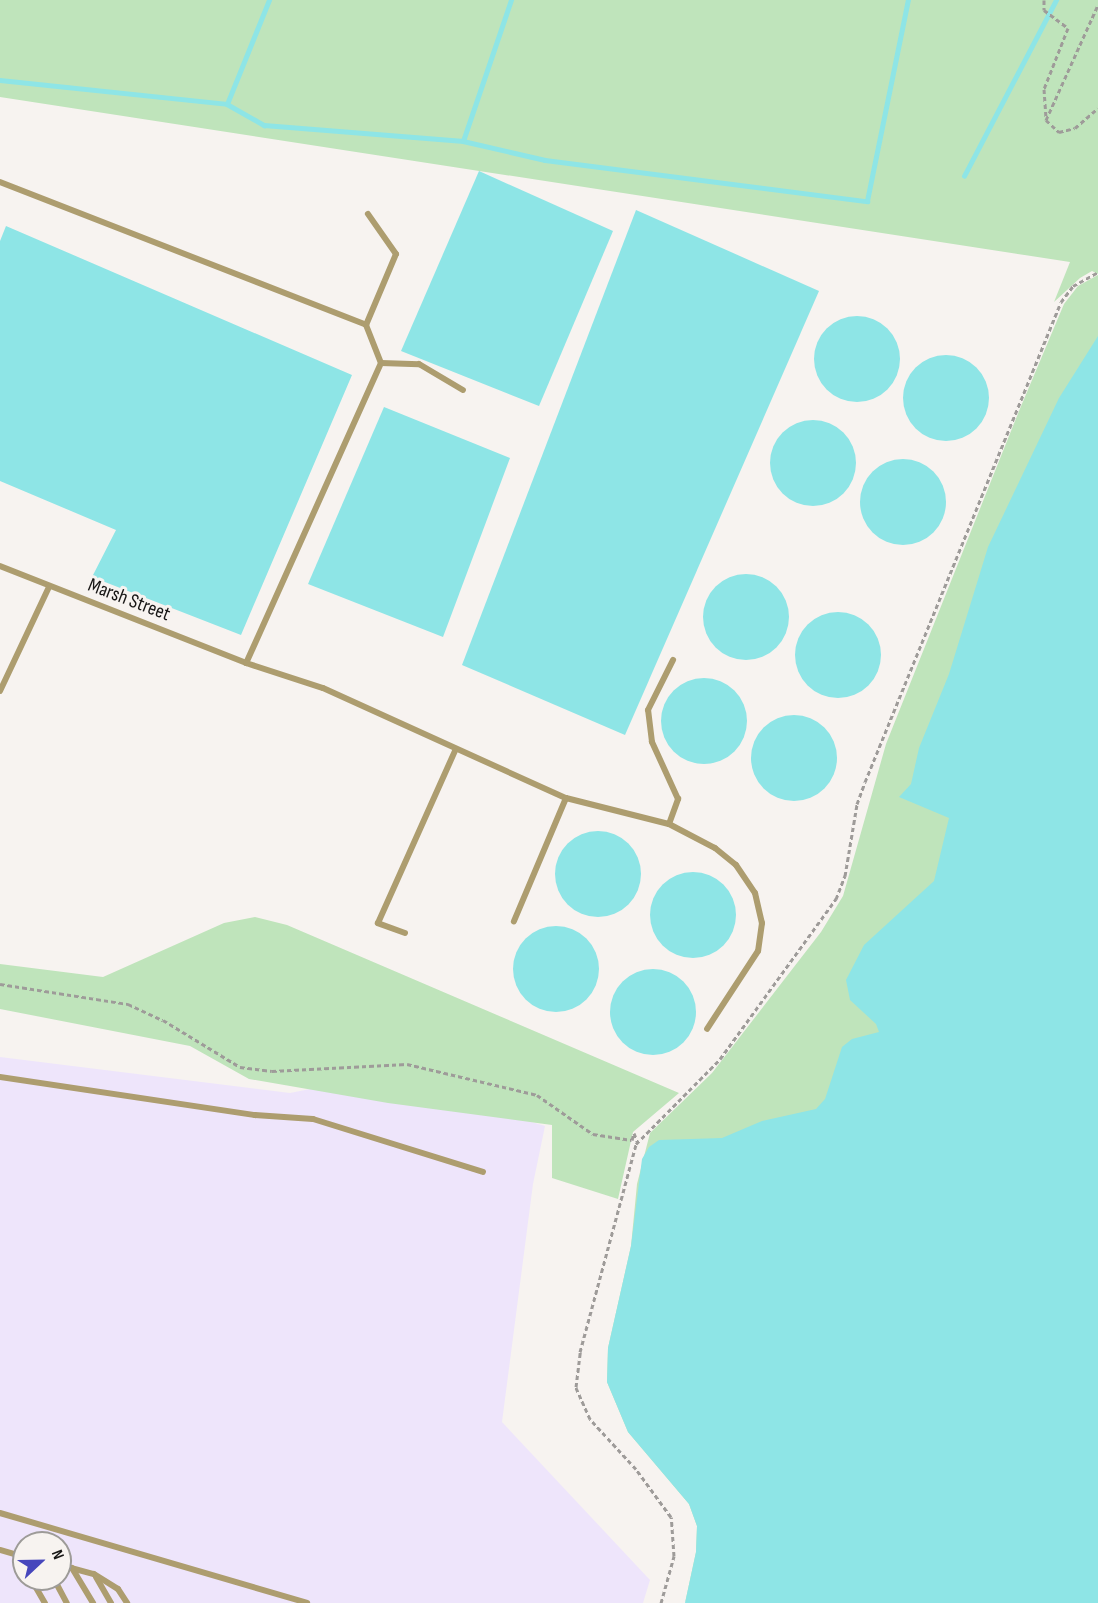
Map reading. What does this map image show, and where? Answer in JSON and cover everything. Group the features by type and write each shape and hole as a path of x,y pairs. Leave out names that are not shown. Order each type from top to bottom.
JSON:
{"lane":[{"path":"0,182 366,325"},
{"path":"246,663 381,363 366,325 396,254 368,214"},
{"path":"381,363 419,364 463,390"},
{"name":"Marsh Street","path":"0,566 246,663 323,688 455,751 566,798 669,824 716,848 736,865 755,893 762,923 758,951 707,1029"},
{"path":"0,691 49,587"},
{"path":"669,824 678,799 652,742 648,710 673,660"},
{"path":"405,933 378,923 455,751"},
{"path":"514,921 566,798"},
{"path":"0,1077 255,1114 313,1119 483,1172"},
{"path":"0,1513 307,1603"},
{"path":"72,1568 94,1574 118,1589 127,1603"},
{"path":"72,1568 93,1603"},
{"path":"94,1574 111,1603"}],"path":[{"path":"1044,0 1044,10 1068,28 1044,89 1046,120 1059,132 1075,128 1098,108"},
{"path":"1046,120 1098,5"},
{"path":"661,1603 674,1556 671,1517 636,1469 590,1419 580,1404 576,1387 580,1352 637,1142 720,1059 837,899 845,876 857,804 865,782 1021,397 1066,294 1098,272"},
{"path":"0,984 129,1004 240,1067 272,1071 407,1064 537,1095 593,1134 632,1140 635,1135 637,1142"}],"shaded area":[{"path":"0,1057 290,1093 375,1076 545,1126 533,1184 502,1422 650,1580 643,1603 0,1603"}],"green space":[{"path":"0,0 1098,0 1098,274 1092,271 1080,278 1054,302 1070,262 0,97"},
{"path":"1098,275 1098,580 685,1603 696,1552 697,1526 689,1504 628,1432 607,1382 608,1348 631,1246 637,1184 650,1133 712,1073 821,932 843,896 886,744 1019,411 1064,304 1078,286"},
{"path":"255,917 287,925 679,1093 633,1132 618,1199 552,1178 552,1125 388,1103 249,1079 190,1046 0,1009 0,964 103,977 224,923"}],"water":[{"path":"479,171 613,231 539,406 401,351"},
{"path":"636,210 819,291 625,735 462,665"},
{"path":"6,226 352,375 241,635 92,577 116,530 0,481 0,241"},
{"path":"857,316 881,323 893,335 900,359 893,383 881,395 857,402 833,395 821,383 814,359 821,335 833,323"},
{"path":"1098,336 1098,1603 685,1603 696,1552 697,1526 689,1504 628,1432 607,1382 608,1348 631,1246 642,1159 649,1147 659,1140 722,1138 762,1121 816,1109 825,1099 842,1047 852,1039 879,1032 876,1024 850,1000 846,980 864,945 934,881 949,818 899,797 911,784 919,748 949,674 988,547 1059,398"},
{"path":"946,355 970,362 982,374 989,398 982,422 970,434 946,441 922,434 910,422 903,398 910,374 922,362"},
{"path":"384,407 510,458 443,637 308,584"},
{"path":"813,420 837,427 849,439 856,463 849,487 837,499 813,506 789,499 777,487 770,463 777,439 789,427"},
{"path":"903,459 927,466 939,478 946,502 939,526 927,538 903,545 879,538 867,526 860,502 867,478 879,466"},
{"path":"746,574 770,581 782,593 789,617 782,641 770,653 746,660 722,653 710,641 703,617 710,593 722,581"},
{"path":"838,612 862,619 874,631 881,655 874,679 862,691 838,698 814,691 802,679 795,655 802,631 814,619"},
{"path":"704,678 728,685 740,697 747,721 740,745 728,757 704,764 680,757 668,745 661,721 668,697 680,685"},
{"path":"794,715 811,718 825,727 834,741 837,758 834,775 825,789 811,798 794,801 777,798 763,789 754,775 751,758 754,741 763,727 777,718"},
{"path":"598,831 615,834 634,850 638,857 641,874 638,891 622,910 615,914 598,917 581,914 562,898 558,891 555,874 558,857 574,838 581,834"},
{"path":"693,872 717,879 729,891 736,915 729,939 717,951 693,958 669,951 657,939 650,915 657,891 669,879"},
{"path":"556,926 573,929 592,945 596,952 599,969 596,986 580,1005 573,1009 556,1012 539,1009 520,993 516,986 513,969 516,952 532,933 539,929"},
{"path":"653,969 670,972 689,988 693,995 696,1012 693,1029 677,1048 670,1052 653,1055 636,1052 617,1036 613,1029 610,1012 613,995 629,976 636,972"}],"waterway":[{"path":"227,104 269,0"},
{"path":"463,141 511,0"},
{"path":"0,80 227,104 264,125 463,141 545,160 867,201 908,0"},
{"path":"964,176 1056,0"}]}
